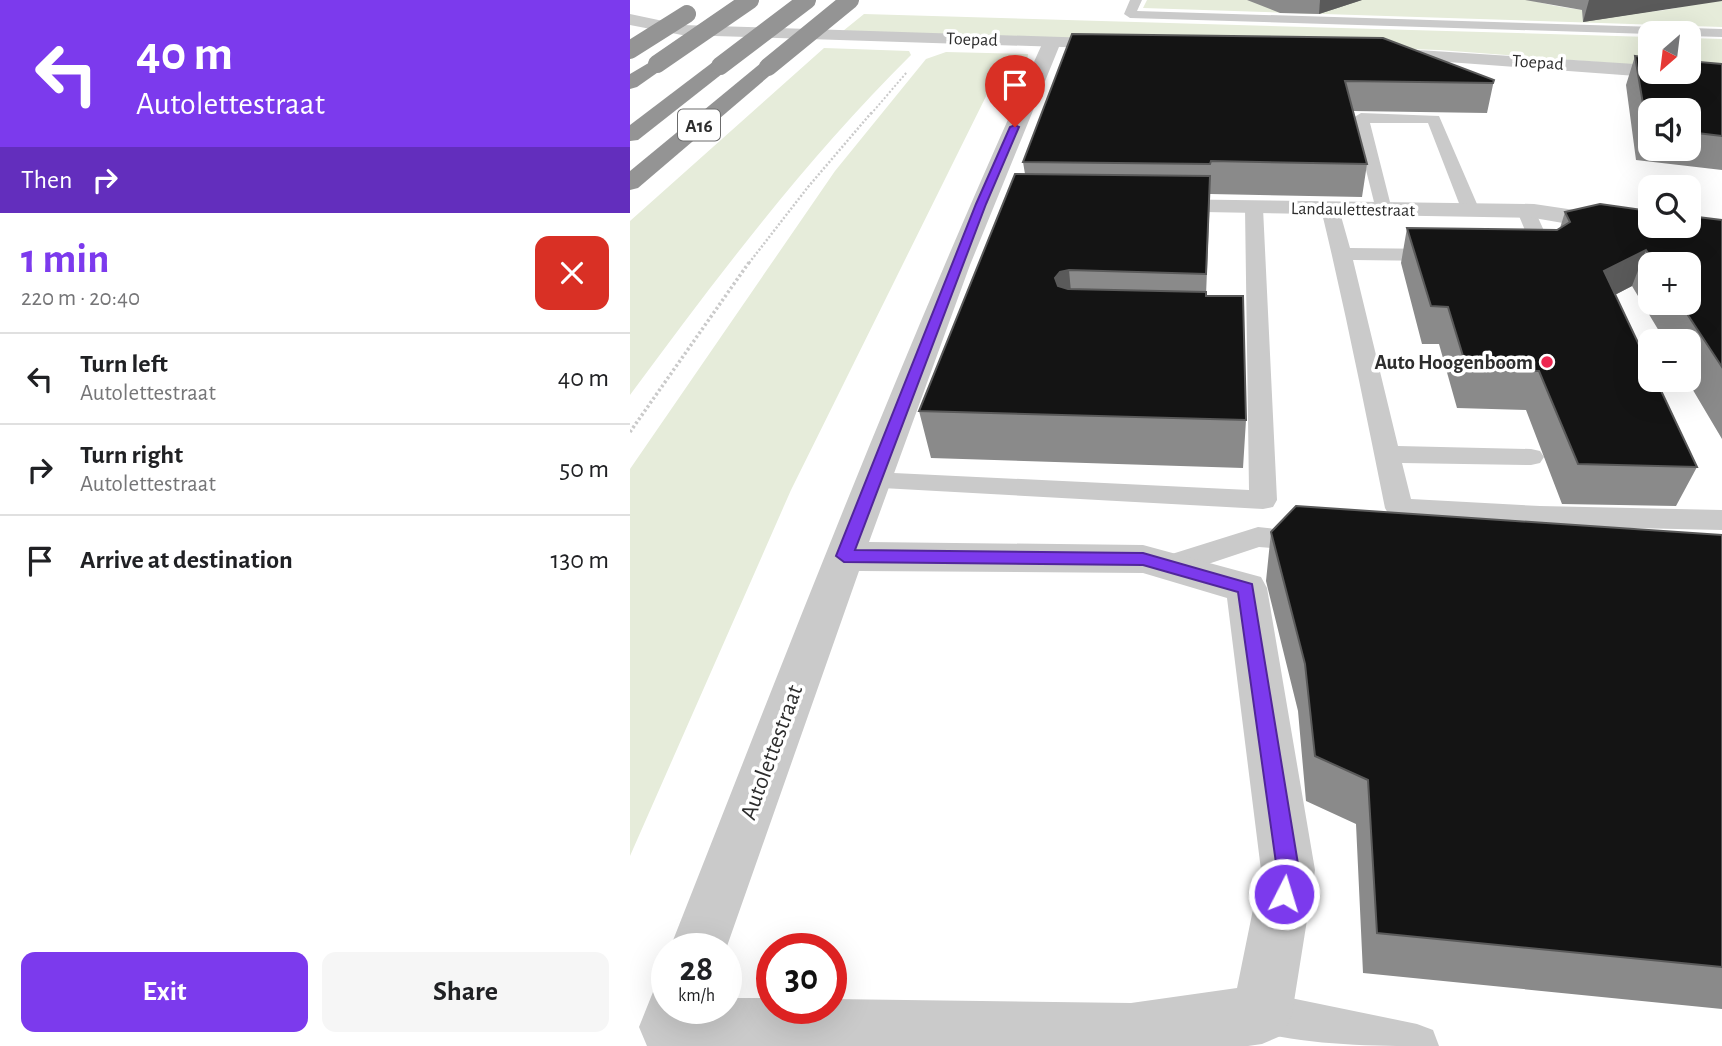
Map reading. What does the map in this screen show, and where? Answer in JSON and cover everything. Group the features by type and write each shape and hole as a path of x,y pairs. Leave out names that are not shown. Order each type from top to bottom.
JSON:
{"highway":[{"path":"630,83 750,0"},
{"name":"A16","path":"630,135 807,0"},
{"name":"A16","path":"630,183 850,0"},
{"path":"630,50 697,8"}],"street":[{"name":"Toepad","path":"630,19 643,24 682,30 1147,45"},
{"name":"Autolettestraat","path":"704,933 873,481 994,204 1052,41"},
{"name":"Toepad","path":"1350,52 1638,70"},
{"name":"Landaulettestraat","path":"1136,206 1526,211 1634,226"},
{"path":"669,1027 1131,1032 1262,1014 1288,870 1246,588 1143,559 844,556"}],"lane":[{"path":"1136,0 1130,14 1722,33"},
{"path":"1383,209 1362,118 1434,118 1471,211"},
{"path":"873,481 1263,500 1254,208"},
{"path":"1330,209 1399,508 1540,516 1722,520"},
{"path":"1519,256 1546,257 1526,211"},
{"path":"1342,254 1464,256"},
{"path":"1232,328 1258,329"},
{"path":"1387,454 1531,457"},
{"path":"1540,516 1583,537 1722,544"},
{"path":"1169,566 1258,537 1340,543"},
{"path":"1262,1014 1403,1044"}],"path":[{"path":"630,432 746,266 808,187 911,67"}],"green space":[{"path":"1147,0 1531,0 1577,9 1626,13 1665,10 1722,0 1722,27 1701,26 1701,21 1638,21 1638,24 1143,8"},
{"path":"864,14 1638,37 1638,65 1439,50 843,31"},
{"path":"1701,38 1722,39 1722,74 1701,71"},
{"path":"824,48 909,51 911,55 835,135 764,219 630,395 630,221"},
{"path":"946,52 1028,54 1027,63 1002,64 791,490 630,856 630,469 835,171 926,59"}],"building":[{"path":"1072,34 1383,38 1494,80 1493,83 1345,81 1367,164 1023,162"},
{"path":"1701,62 1722,64 1722,136 1701,133 1701,98 1642,98 1640,84 1701,84"},
{"path":"1015,174 1210,176 1206,274 1069,270 1060,272 1055,278 1058,286 1068,289 1206,292 1206,296 1243,296 1246,420 919,411"},
{"path":"1600,204 1638,209 1638,238 1701,238 1701,217 1722,220 1722,367 1701,335 1701,329 1697,329 1688,315 1701,315 1701,252 1646,250 1604,271 1638,343 1638,392 1662,392 1697,467 1578,464 1539,371 1467,369 1448,307 1431,306 1407,228 1557,230 1570,222 1565,212"},
{"path":"1296,506 1722,535 1722,967 1377,933 1368,780 1315,756 1305,664 1271,532"}],"place":[{"name":"Auto Hoogenboom","path":"1547,362"}],"route":[{"path":"1015,127 981,204 844,556 1143,559 1246,588 1288,870 1284,894"}]}
